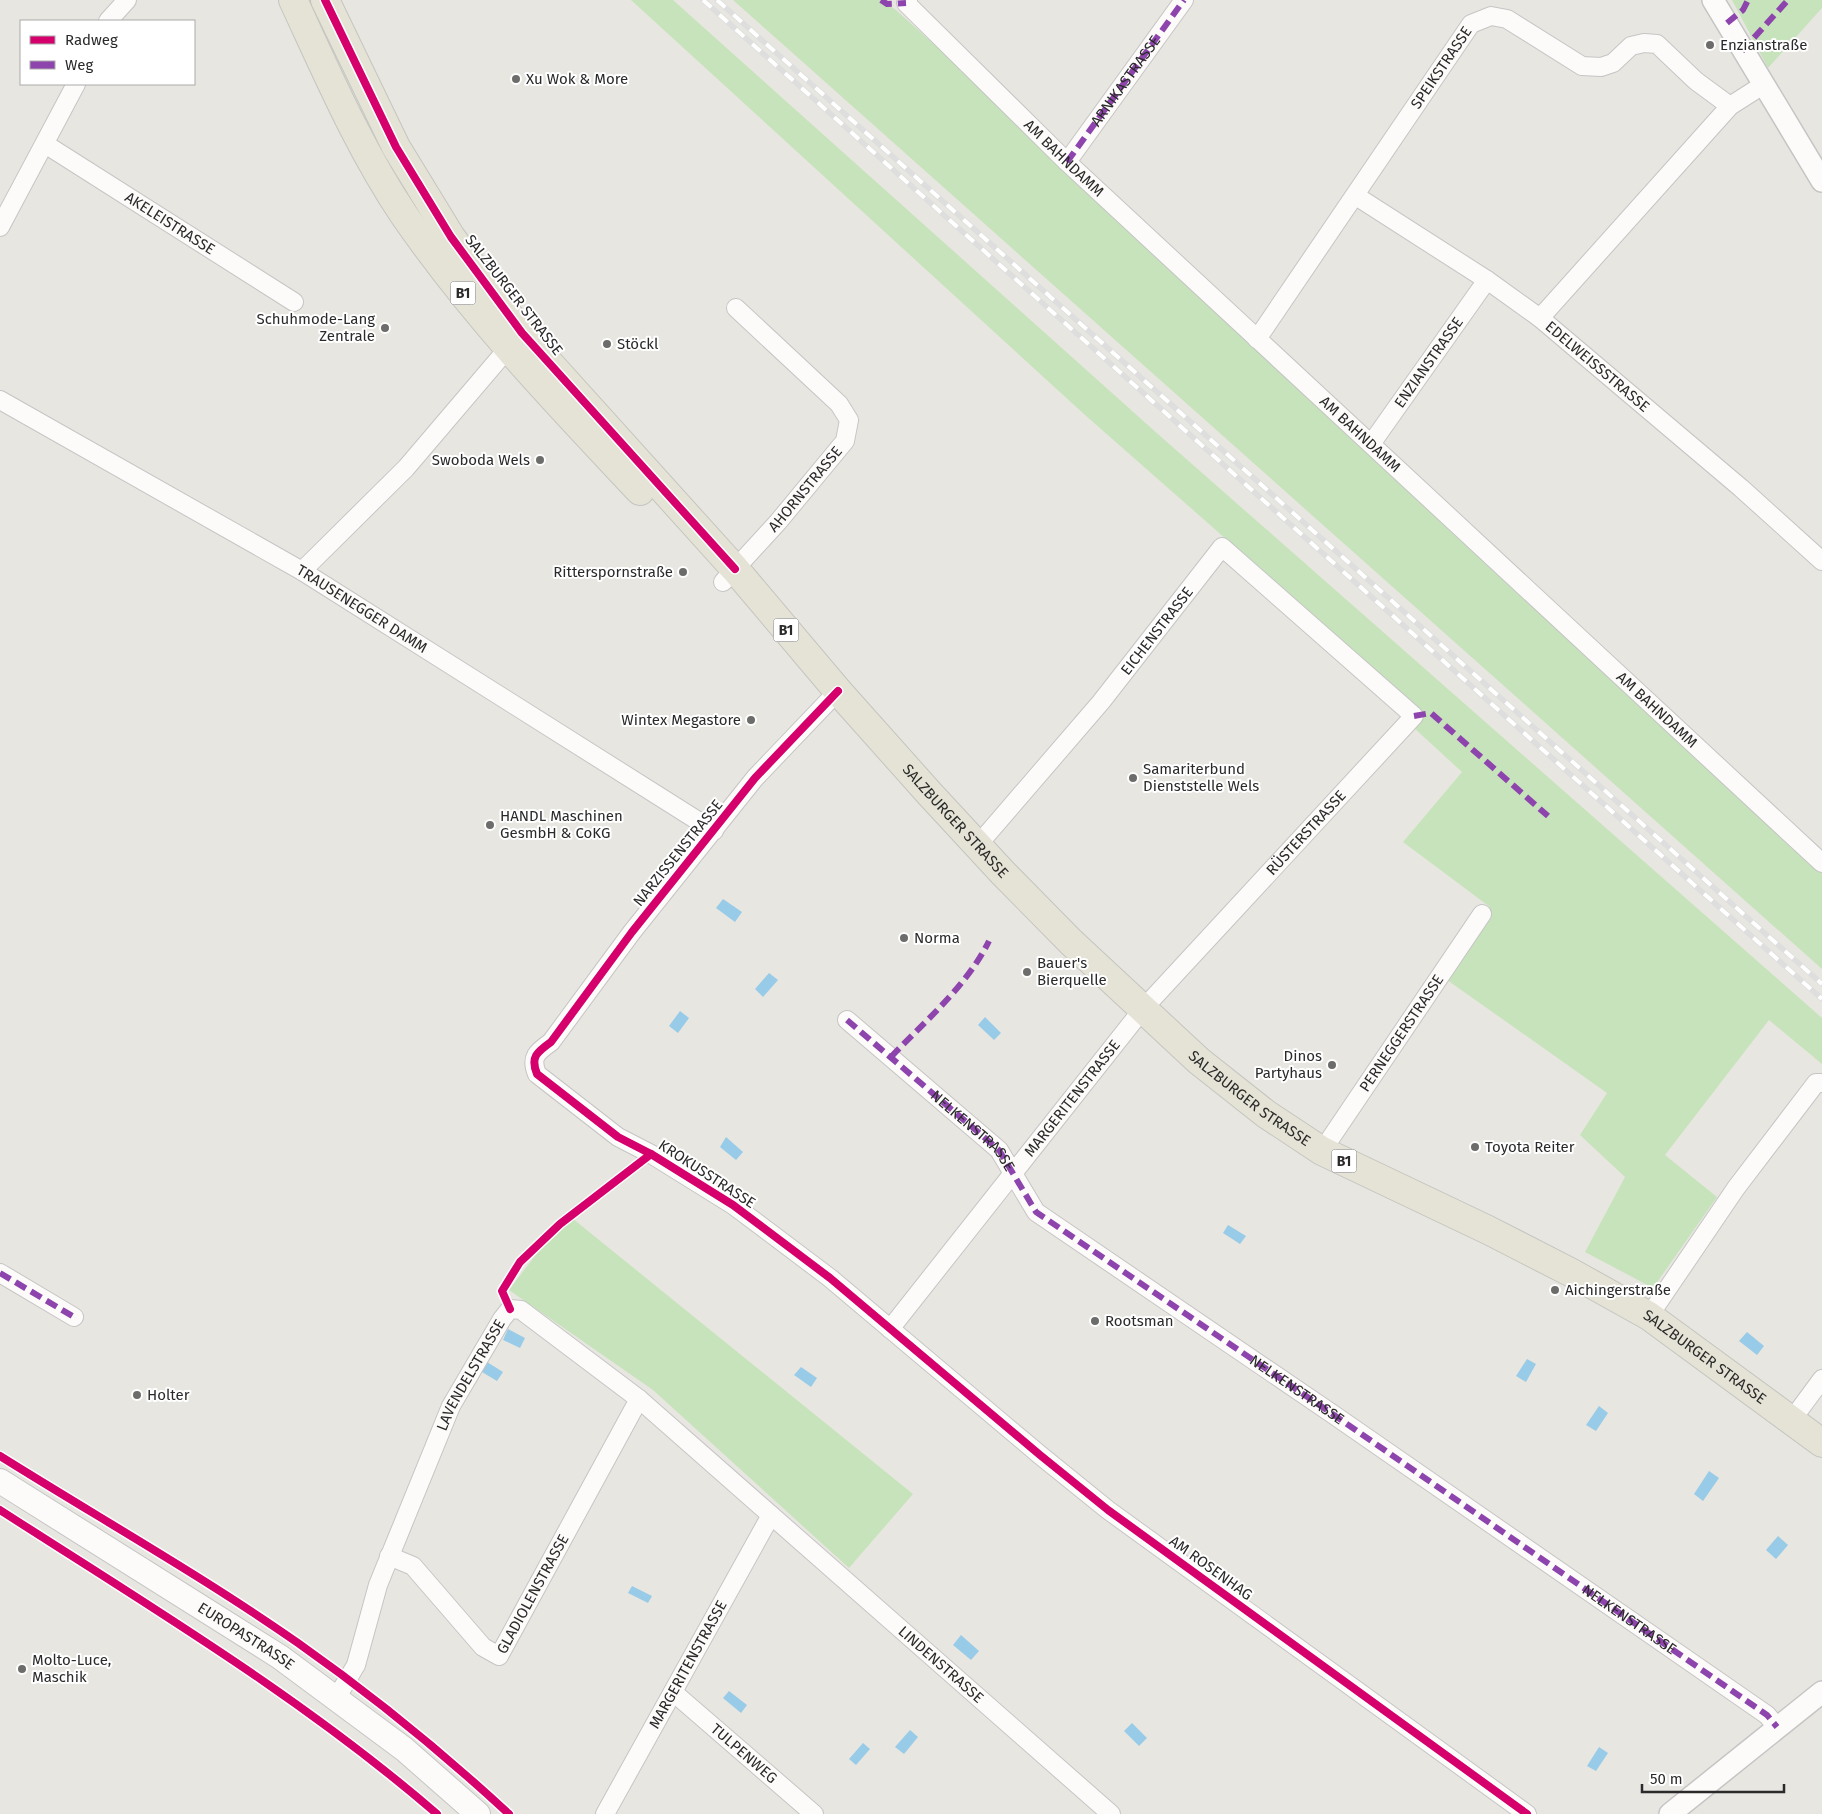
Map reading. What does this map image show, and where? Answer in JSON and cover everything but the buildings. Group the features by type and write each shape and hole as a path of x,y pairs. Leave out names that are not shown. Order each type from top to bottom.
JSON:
{"main road":[{"name":"SALZBURGER STRASSE","path":"293,0 358,135 380,174 404,215 455,283 515,340 729,575 838,691 977,846 1071,942 1142,1010 1199,1061 1266,1114 1322,1151 1488,1230 1570,1272 1649,1316 1822,1443"},
{"name":"SALZBURGER STRASSE","path":"326,0 396,147 515,340"},
{"name":"EUROPASTRASSE","path":"0,1481 280,1657 404,1749 478,1814"}],"street":[{"path":"109,20 127,0"},
{"name":"AM BAHNDAMM","path":"908,0 906,3 1067,162 1822,863"},
{"name":"ARNIKASTRASSE","path":"1067,162 1184,0"},
{"path":"1713,0 1822,182"},
{"name":"SPEIKSTRASSE","path":"1257,339 1356,196 1471,24 1491,16 1508,19 1582,66 1601,67 1613,63 1631,46 1644,43 1657,44 1696,81 1730,106"},
{"path":"0,227 75,85"},
{"path":"1540,318 1730,106 1763,85"},
{"name":"AKELEISTRASSE","path":"45,144 294,302"},
{"name":"EDELWEISSSTRASSE","path":"1356,196 1487,280 1540,318 1741,488 1822,561"},
{"name":"ENZIANSTRASSE","path":"1372,444 1487,280"},
{"name":"AHORNSTRASSE","path":"729,575 778,522 845,441 848,420 839,404 736,308"},
{"path":"302,571 406,468 515,340"},
{"name":"TRAUSENEGGER DAMM","path":"0,400 302,571 714,832"},
{"name":"EICHENSTRASSE","path":"977,846 1102,702 1222,547 1353,662"},
{"name":"RÜSTERSTRASSE","path":"1142,1010 1414,716 1353,662"},
{"name":"NARZISSENSTRASSE","path":"551,1042 632,932 714,832 755,778 838,691"},
{"name":"PERNEGGERSTRASSE","path":"1322,1151 1482,914"},
{"name":"MARGERITENSTRASSE","path":"890,1330 1014,1175 1142,1010"},
{"name":"NELKENSTRASSE","path":"847,1020 999,1150 1036,1212 1334,1415 1767,1715 1777,1727"},
{"name":"KROKUSSTRASSE","path":"551,1042 536,1053 533,1063 537,1074 618,1137 651,1154 733,1205 830,1278 890,1330"},
{"path":"1649,1316 1736,1188 1816,1083 1822,1083"},
{"path":"0,1272 74,1317"},
{"name":"LAVENDELSTRASSE","path":"336,1697 356,1665 378,1584 451,1406 502,1319 510,1309 521,1310 639,1399 771,1515"},
{"name":"AM ROSENHAG","path":"890,1330 1108,1510 1527,1814"},
{"path":"1792,1420 1822,1379"},
{"name":"GLADIOLENSTRASSE","path":"389,1556 413,1566 483,1648 499,1656 639,1399"},
{"name":"MARGERITENSTRASSE","path":"605,1814 771,1515"},
{"name":"LINDENSTRASSE","path":"771,1515 1111,1814"},
{"name":"TULPENWEG","path":"673,1692 814,1814"},
{"path":"1670,1814 1822,1692"}],"green space":[{"path":"631,0 673,0 1159,435 1822,1018 1822,1064 1769,1020 1665,1155 1717,1197 1653,1288 1585,1252 1625,1177 1580,1135 1607,1093 1440,975 1490,907 1403,842 1462,772 1413,727 1425,714 1085,415"},
{"path":"733,0 882,0 896,10 1039,139 1822,870 1822,969"},
{"path":"1732,0 1822,0 1822,8 1768,68"},
{"path":"567,1214 913,1494 849,1568 653,1390 509,1290"}],"water":[{"path":"723,899 742,912 735,922 716,908"},
{"path":"769,973 778,980 763,997 755,989"},
{"path":"680,1011 689,1018 678,1033 669,1026"},
{"path":"985,1017 1001,1033 994,1040 978,1025"},
{"path":"726,1137 743,1152 736,1160 720,1147"},
{"path":"1228,1225 1246,1236 1240,1244 1223,1233"},
{"path":"508,1329 525,1338 520,1348 503,1340"},
{"path":"1747,1332 1764,1346 1757,1355 1739,1341"},
{"path":"1527,1359 1536,1364 1526,1382 1516,1376"},
{"path":"487,1362 503,1372 497,1381 482,1372"},
{"path":"801,1367 817,1378 811,1387 794,1375"},
{"path":"1599,1406 1608,1413 1596,1431 1586,1425"},
{"path":"1709,1471 1719,1478 1703,1501 1694,1494"},
{"path":"1778,1536 1788,1545 1776,1559 1766,1550"},
{"path":"632,1586 652,1596 648,1603 628,1593"},
{"path":"961,1635 979,1651 971,1660 953,1645"},
{"path":"729,1691 747,1705 741,1713 723,1698"},
{"path":"1132,1723 1147,1738 1139,1746 1124,1731"},
{"path":"910,1730 918,1737 904,1754 895,1747"},
{"path":"863,1743 870,1749 856,1765 849,1759"},
{"path":"1599,1747 1608,1753 1596,1771 1587,1766"}],"railway":[{"path":"703,0 1822,999"},
{"path":"717,0 1822,984"}],"marked path":[{"path":"881,0 887,4 906,3"},
{"path":"1067,162 1184,0"},
{"path":"1727,23 1743,10 1748,0"},
{"path":"1742,51 1788,0"},
{"path":"1414,716 1431,713 1548,816"},
{"path":"891,1057 957,988 980,957 989,941"},
{"path":"847,1020 999,1150 1036,1212 1334,1415 1767,1715 1777,1727"},
{"path":"0,1273 74,1317"}],"cycle path":[{"path":"325,0 396,147 451,237 522,333 735,569"},
{"path":"838,691 755,778 632,932 551,1042 536,1055 534,1063 537,1074 618,1137 651,1154 733,1205 830,1278 1108,1510 1527,1814"},
{"path":"510,1309 502,1291 520,1262 560,1224 651,1154"},
{"path":"0,1456 188,1571 298,1643 406,1725 509,1814"},
{"path":"0,1510 279,1692 333,1731 437,1814"}],"place":[{"name":"Enzianstraße","path":"1710,45"},
{"name":"Xu Wok & More","path":"516,79"},
{"name":"Schuhmode-Lang Zentrale","path":"385,328"},
{"name":"Stöckl","path":"607,344"},
{"name":"Swoboda Wels","path":"540,460"},
{"name":"Ritterspornstraße","path":"683,572"},
{"name":"Wintex Megastore","path":"751,720"},
{"name":"Samariterbund Dienststelle Wels","path":"1133,778"},
{"name":"HANDL Maschinen GesmbH & CoKG","path":"490,825"},
{"name":"Norma","path":"904,938"},
{"name":"Bauer's Bierquelle","path":"1027,972"},
{"name":"Dinos Partyhaus","path":"1332,1065"},
{"name":"Toyota Reiter","path":"1475,1147"},
{"name":"Aichingerstraße","path":"1555,1290"},
{"name":"Rootsman","path":"1095,1321"},
{"name":"Holter","path":"137,1395"},
{"name":"Molto-Luce, Maschik","path":"22,1669"}]}
